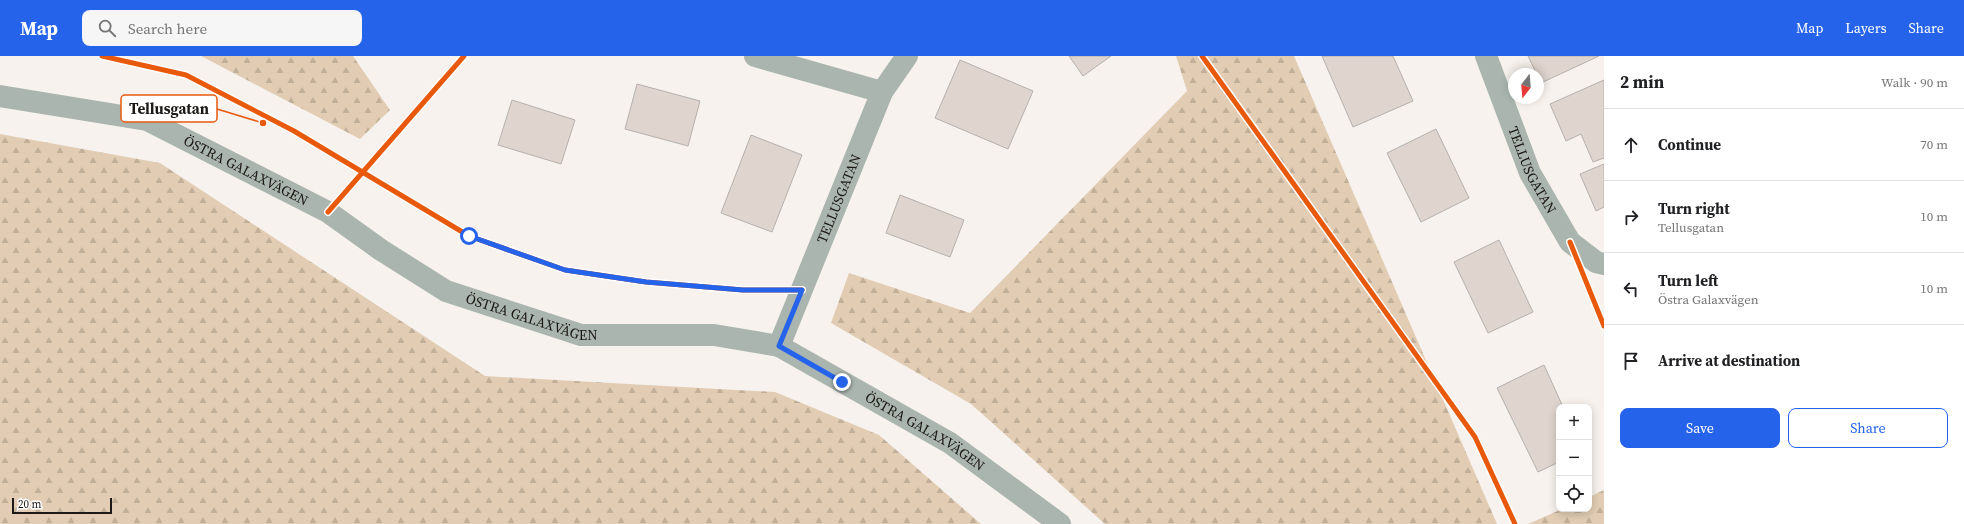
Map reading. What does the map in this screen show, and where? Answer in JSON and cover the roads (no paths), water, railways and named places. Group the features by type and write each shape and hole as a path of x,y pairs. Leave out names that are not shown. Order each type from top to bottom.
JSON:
{"street":[{"path":"755,56 882,92"},
{"name":"TELLUSGATAN","path":"779,346 882,92 907,56"},
{"name":"TELLUSGATAN","path":"1486,56 1530,173 1570,242 1596,262 1604,264"},
{"name":"ÖSTRA GALAXVÄGEN","path":"0,96 147,120 328,212 381,250 446,291 581,334 714,335 779,346 950,443 1060,524"}],"place":[{"name":"Tellusgatan","path":"263,123"}]}
